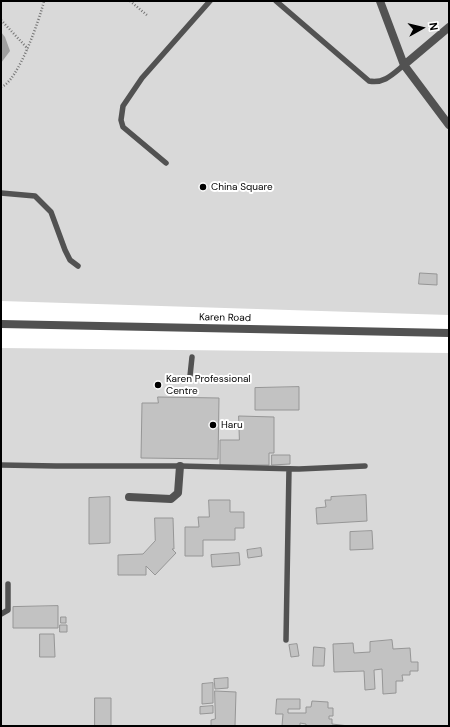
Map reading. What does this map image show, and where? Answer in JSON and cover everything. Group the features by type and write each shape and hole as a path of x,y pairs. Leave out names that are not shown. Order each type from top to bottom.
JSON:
{"street":[{"path":"380,1 404,65 449,125"},
{"path":"404,65 449,27"},
{"name":"Karen Road","path":"1,324 449,333"},
{"path":"129,497 171,499 176,497 178,493 180,466"}],"lane":[{"path":"166,163 123,127 121,113 123,106 142,78 210,1"},
{"path":"276,1 369,81 376,83 384,81 404,65"},
{"path":"1,193 35,196 51,212 65,250 70,260 78,266"},
{"path":"190,376 192,357"},
{"path":"1,465 180,466 289,469 365,466"},
{"path":"286,640 289,469"},
{"path":"1,614 8,610 8,584"}],"path":[{"path":"1,87 5,86 28,49 44,1"},
{"path":"130,1 148,16"},
{"path":"1,20 28,49"}],"shaded area":[{"path":"1,1 449,1 449,315 1,301"},
{"path":"1,32 5,37 10,51 1,63"},
{"path":"1,348 449,353 449,726 1,726"}],"building":[{"path":"420,273 437,274 437,285 419,284"},
{"path":"299,387 299,410 255,410 255,388"},
{"path":"158,397 219,398 218,459 141,458 142,403 158,403"},
{"path":"239,416 274,417 274,453 269,453 269,465 220,465 220,440 239,440"},
{"path":"272,455 290,455 290,464 272,465"},
{"path":"366,495 367,521 317,524 316,508 326,507 325,500 331,500 331,497"},
{"path":"110,497 110,543 89,544 89,498"},
{"path":"209,500 230,500 230,512 244,512 244,528 235,528 235,540 203,540 203,556 185,556 185,527 199,527 198,517 209,517"},
{"path":"155,518 173,518 174,549 172,549 176,553 155,575 146,566 146,575 118,575 118,555 143,554 155,541"},
{"path":"372,531 373,549 350,550 350,532"},
{"path":"261,548 262,556 248,558 247,550"},
{"path":"239,553 240,565 212,567 211,555"},
{"path":"58,606 58,628 13,628 13,607"},
{"path":"61,617 66,617 66,623 61,623"},
{"path":"60,625 67,625 67,632 60,632"},
{"path":"40,634 54,634 55,657 40,657"},
{"path":"392,640 393,649 410,648 411,662 418,662 418,671 410,671 410,675 402,675 403,681 396,681 396,693 383,694 382,669 374,670 375,689 365,690 364,671 334,672 333,644 353,643 354,653 370,652 370,642"},
{"path":"297,644 299,656 291,657 289,645"},
{"path":"314,647 325,648 324,666 313,666"},
{"path":"228,678 228,688 215,689 214,679"},
{"path":"213,683 213,703 202,704 202,684"},
{"path":"215,691 236,692 235,726 211,726 211,720 215,719"},
{"path":"95,698 111,698 111,726 95,726"},
{"path":"277,699 300,699 300,709 288,709 288,713 306,713 306,707 311,707 312,701 328,702 328,708 333,708 333,716 329,716 329,719 332,719 332,724 349,726 306,726 306,724 300,723 300,726 282,726 283,714 276,714"},
{"path":"213,706 213,713 200,714 200,707"}],"place":[{"name":"China Square","path":"203,187"},
{"name":"Karen Professional Centre","path":"158,385"},
{"name":"Haru","path":"213,425"}]}
